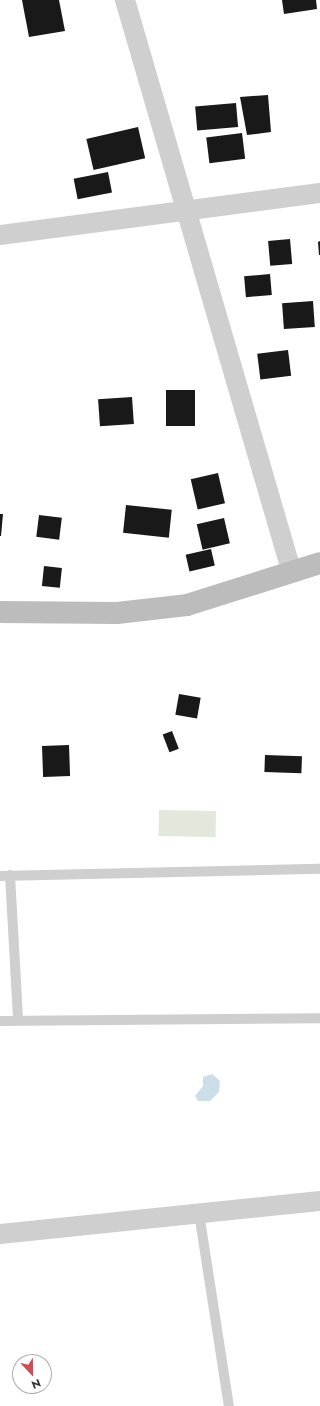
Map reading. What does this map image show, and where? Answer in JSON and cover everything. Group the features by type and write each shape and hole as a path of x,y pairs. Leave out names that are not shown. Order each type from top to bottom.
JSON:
{"street":[{"path":"125,0 184,211 291,570"},
{"path":"0,235 320,193"},
{"path":"0,612 148,611 228,594 291,570 320,563"},
{"path":"0,1234 320,1201"}],"lane":[{"path":"18,1020 5,875 320,869"},
{"path":"0,1021 320,1018"},
{"path":"199,1213 229,1406"}],"shaded area":[{"path":"159,810 216,811 216,837 159,836"},
{"path":"212,1074 220,1081 219,1092 210,1101 198,1101 195,1096 203,1086 203,1077"}],"building":[{"path":"22,0 59,0 65,31 29,37"},
{"path":"282,0 316,0 317,9 284,14"},
{"path":"268,95 271,132 247,135 240,97"},
{"path":"236,103 238,127 197,130 195,107"},
{"path":"138,127 145,158 94,170 86,139"},
{"path":"242,133 245,159 209,163 206,137"},
{"path":"108,172 112,193 78,199 74,179"},
{"path":"290,239 292,264 270,266 268,241"},
{"path":"320,241 320,255 319,255 318,242"},
{"path":"270,274 272,295 246,297 244,276"},
{"path":"313,301 315,327 284,329 282,303"},
{"path":"288,350 291,376 260,380 257,354"},
{"path":"166,390 195,390 195,426 166,426"},
{"path":"132,397 134,424 100,426 98,399"},
{"path":"218,473 225,503 198,510 191,479"},
{"path":"126,505 172,510 169,538 123,533"},
{"path":"0,514 3,514 1,536 0,536"},
{"path":"39,515 62,518 59,540 36,537"},
{"path":"224,518 230,543 203,550 197,524"},
{"path":"211,549 215,566 189,571 186,555"},
{"path":"44,566 62,568 60,588 42,586"},
{"path":"179,694 201,698 197,719 175,715"},
{"path":"172,731 179,749 169,752 163,735"},
{"path":"69,745 70,776 43,777 42,746"},
{"path":"265,755 302,756 301,773 264,772"}]}
